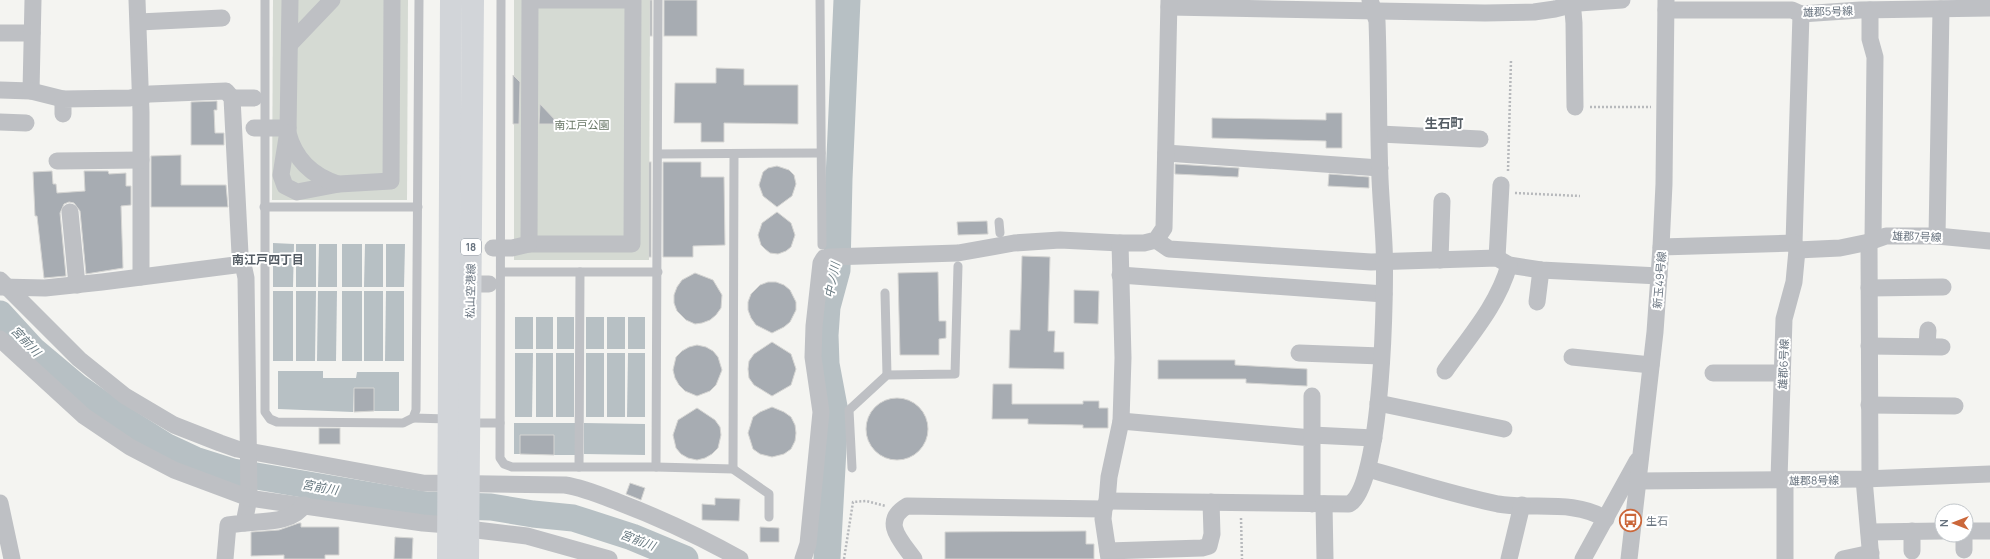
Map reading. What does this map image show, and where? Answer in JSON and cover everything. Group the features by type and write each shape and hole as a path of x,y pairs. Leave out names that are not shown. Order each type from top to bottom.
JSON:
{"main road":[{"name":"松山空港線","path":"450,0 459,421 458,524 468,559"},
{"name":"松山空港線","path":"459,421 479,284 473,0"},
{"name":"松山空港線","path":"448,559 458,524"}],"street":[{"path":"31,91 32,0"},
{"path":"137,0 139,22 141,160 141,277"},
{"path":"290,44 332,0"},
{"path":"294,3 282,129 282,175 284,184 287,188 294,192 300,192 339,184 391,181 392,0"},
{"path":"493,248 512,248 529,244 632,244 633,0 530,0 529,244"},
{"path":"803,559 808,544 820,412 813,357 814,326 820,263 825,254 958,259 1000,234 1060,240 1120,243 1144,243 1156,240 1164,228 1169,3 1485,6 1534,12 1555,9 1572,2 1622,0"},
{"path":"1572,2 1576,107"},
{"name":"雄郡5号線","path":"1666,5 1792,10 1801,14 1863,7 1947,6 1990,8"},
{"name":"新玉49号線","path":"1629,559 1638,481 1639,455 1651,365 1662,247 1666,5"},
{"path":"914,559 895,532 894,526 896,517 900,510 907,506 1106,505 1211,502 1348,504 1354,502 1358,496 1368,469 1374,438 1378,403 1384,294 1377,21 1372,6"},
{"path":"1937,236 1947,6"},
{"path":"1843,559 1871,556 1867,479 1869,405 1869,288 1875,57 1863,7"},
{"name":"雄郡6号線","path":"1785,559 1782,480 1782,373 1784,319 1794,282 1801,14"},
{"path":"139,22 222,18"},
{"path":"0,34 32,34"},
{"path":"0,90 31,91 63,106 130,98 150,94 226,91 232,98 240,254 246,278 250,494 244,523"},
{"path":"232,98 254,98"},
{"path":"0,122 26,123"},
{"path":"254,128 282,129"},
{"path":"282,129 301,162 318,176 339,184"},
{"path":"1380,134 1480,139"},
{"path":"1166,153 1380,168"},
{"path":"57,161 141,160"},
{"path":"1445,371 1492,306 1506,276 1503,262 1501,189"},
{"path":"1440,260 1442,202"},
{"path":"70,212 77,285"},
{"name":"雄郡7号線","path":"1662,247 1840,248 1886,236 1937,236 1990,241"},
{"path":"1156,240 1168,249 1384,262 1440,260 1503,262 1541,270 1659,276"},
{"path":"1120,243 1123,358 1121,421 1109,477 1103,519 1109,555 1202,548 1209,546 1212,534 1211,502"},
{"path":"2,285 45,288 243,264"},
{"path":"1537,302 1541,270"},
{"path":"1120,274 1384,294"},
{"path":"2,285 79,359 125,396 179,427 237,449 250,457 458,488 565,485 582,488 653,515 714,544 740,559"},
{"path":"1869,288 1942,288"},
{"path":"0,339 84,416 130,447 174,470 250,494 304,505 423,524 458,524 527,536 609,559"},
{"path":"1869,346 1933,341"},
{"path":"1299,353 1381,356"},
{"path":"1572,357 1651,365"},
{"path":"1713,373 1782,373"},
{"path":"1312,396 1312,436 1325,559"},
{"path":"1378,403 1504,428"},
{"path":"1869,405 1955,406"},
{"path":"1121,421 1312,436 1374,438"},
{"path":"1583,559 1606,519 1639,455"},
{"path":"1368,469 1492,502 1579,509 1598,514 1606,519"},
{"name":"雄郡8号線","path":"1638,481 1867,479 1990,474"},
{"path":"0,503 12,559"},
{"path":"225,559 228,525 288,517 300,511 304,505"},
{"path":"1509,559 1522,505"},
{"path":"1912,531 1912,551"},
{"path":"1869,532 1934,531"},
{"path":"1974,531 1990,531"}],"lane":[{"path":"265,0 264,407 267,416 277,422 403,423 413,418 500,423"},
{"path":"413,418 416,410 419,0"},
{"path":"501,0 500,458 506,465 733,469 769,494 769,517"},
{"path":"656,467 658,0"},
{"path":"820,0 821,152 825,254"},
{"path":"658,154 821,152"},
{"path":"733,469 734,154"},
{"path":"264,207 418,206"},
{"path":"852,468 849,410 887,375 955,374 958,259"},
{"path":"501,272 658,272"},
{"path":"579,467 580,272"},
{"path":"885,293 887,375"}],"path":[{"path":"1501,189 1508,183 1511,60"},
{"path":"1576,107 1665,106"},
{"path":"1501,189 1580,196"},
{"path":"844,559 853,502 866,501 900,510"},
{"path":"1240,503 1242,559"}],"green space":[{"path":"273,0 408,0 407,200 272,200"},
{"name":"南江戸公園","path":"514,0 650,0 649,260 514,260"}],"shaded area":[{"path":"273,243 294,244 293,287 273,287"},
{"path":"296,244 316,244 316,287 296,287"},
{"path":"319,244 337,244 337,287 318,287"},
{"path":"342,244 362,244 362,287 342,287"},
{"path":"365,244 383,244 383,287 364,287"},
{"path":"386,244 405,244 404,287 386,287"},
{"path":"273,291 293,291 293,361 273,361"},
{"path":"296,291 316,291 315,361 296,361"},
{"path":"318,291 337,291 336,361 317,361"},
{"path":"342,291 362,291 362,361 342,361"},
{"path":"364,291 383,291 383,361 364,361"},
{"path":"386,291 404,291 404,361 385,361"},
{"path":"515,317 533,317 533,349 515,349"},
{"path":"536,317 553,317 553,349 536,349"},
{"path":"557,317 574,317 574,349 557,349"},
{"path":"586,317 604,317 604,349 586,349"},
{"path":"607,317 625,317 625,349 607,349"},
{"path":"628,317 645,317 645,349 628,349"},
{"path":"515,353 533,353 532,417 515,417"},
{"path":"536,353 553,353 553,417 536,417"},
{"path":"556,353 574,353 574,417 556,417"},
{"path":"586,353 604,353 604,417 586,417"},
{"path":"607,353 625,353 625,417 607,417"},
{"path":"628,353 645,353 645,417 627,417"},
{"path":"278,371 323,371 323,378 356,378 357,372 399,372 399,411 374,411 374,388 354,388 353,412 278,409"},
{"path":"514,423 575,423 575,455 554,455 553,435 520,435 520,454 514,454"},
{"path":"584,423 645,424 645,455 584,454"}],"building":[{"path":"650,0 652,0 652,36 650,36"},
{"path":"664,0 697,0 697,36 664,36"},
{"path":"716,68 744,69 744,85 798,85 798,124 724,123 724,142 701,142 701,123 674,123 675,83 716,83"},
{"path":"513,75 520,82 519,124 513,124"},
{"path":"217,101 217,110 214,110 215,133 224,133 224,145 191,145 191,102"},
{"path":"540,104 559,124 539,124"},
{"path":"1326,113 1342,113 1342,148 1326,148 1326,141 1212,138 1212,118 1326,120"},
{"path":"181,155 181,185 226,185 228,207 151,207 151,156"},
{"path":"649,162 651,162 651,257 649,257"},
{"path":"663,162 701,162 701,177 724,177 725,245 693,246 693,257 663,257"},
{"path":"1175,164 1239,168 1238,177 1175,174"},
{"path":"777,166 789,170 794,175 796,184 792,196 777,207 763,196 759,185 763,172 768,168"},
{"path":"52,171 53,184 56,184 57,193 85,191 84,171 108,171 109,174 126,173 126,186 131,186 131,205 121,206 123,268 86,274 80,211 74,203 69,202 64,204 60,213 66,276 44,278 37,216 35,216 33,172"},
{"path":"1329,174 1369,177 1369,188 1328,186"},
{"path":"777,212 791,223 795,235 791,247 778,254 770,253 765,249 761,245 758,235 762,223"},
{"path":"987,221 988,234 958,235 957,222"},
{"path":"1022,256 1050,257 1048,331 1055,331 1054,352 1064,352 1064,369 1009,368 1010,330 1020,330"},
{"path":"938,272 939,321 946,321 946,338 939,339 939,355 900,355 898,273"},
{"path":"695,273 713,280 722,295 721,308 716,315 710,320 695,324 686,320 677,311 674,303 674,295 682,280"},
{"path":"768,282 776,282 784,285 790,290 796,302 796,310 790,322 772,333 756,325 748,310 748,302 751,294 760,285"},
{"path":"1074,290 1099,291 1098,324 1074,323"},
{"path":"772,342 791,354 796,369 791,385 772,396 754,385 749,378 748,369 749,361 754,354"},
{"path":"697,345 706,347 713,351 718,357 722,370 716,385 710,391 697,396 685,391 679,385 673,370 676,357 689,347"},
{"path":"1158,360 1235,360 1235,365 1307,369 1307,386 1246,383 1246,379 1158,379"},
{"path":"993,384 1012,384 1012,404 1083,404 1083,401 1099,401 1099,408 1108,408 1108,428 1083,428 1083,425 1028,424 1028,419 992,419"},
{"path":"354,388 374,388 374,411 354,412"},
{"path":"897,398 909,400 919,407 926,417 928,429 926,441 919,451 909,458 897,460 885,458 875,451 868,441 866,429 868,417 875,407 885,400"},
{"path":"772,407 791,417 795,425 796,433 795,441 791,449 784,454 772,457 760,454 753,449 748,433 753,417"},
{"path":"697,408 715,420 720,427 721,435 718,448 705,458 697,460 688,458 681,454 676,448 673,435 678,420"},
{"path":"319,428 340,428 340,444 319,444"},
{"path":"520,435 554,435 554,455 520,454"},
{"path":"630,483 645,488 641,500 626,494"},
{"path":"715,498 740,499 739,521 702,520 702,504 715,505"},
{"path":"301,523 301,527 339,527 339,555 325,555 325,559 284,559 284,555 251,556 251,532 279,530"},
{"path":"760,527 779,528 779,542 760,542"},
{"path":"1086,531 1086,544 1094,544 1094,559 945,559 945,532"},
{"path":"395,537 413,538 412,559 394,559"}],"waterway":[{"name":"中ノ川","path":"827,559 835,412 826,364 825,335 827,307 837,270 839,179 847,0"},
{"name":"宮前川","path":"0,314 33,350 77,387 124,420 165,446 195,460 233,472 425,505 491,507 533,514 573,518 632,537 685,559"}],"place":[{"name":"生石","path":"1631,520"}],"district":[{"name":"生石町","path":"1444,123"},
{"name":"南江戸四丁目","path":"268,259"}]}
